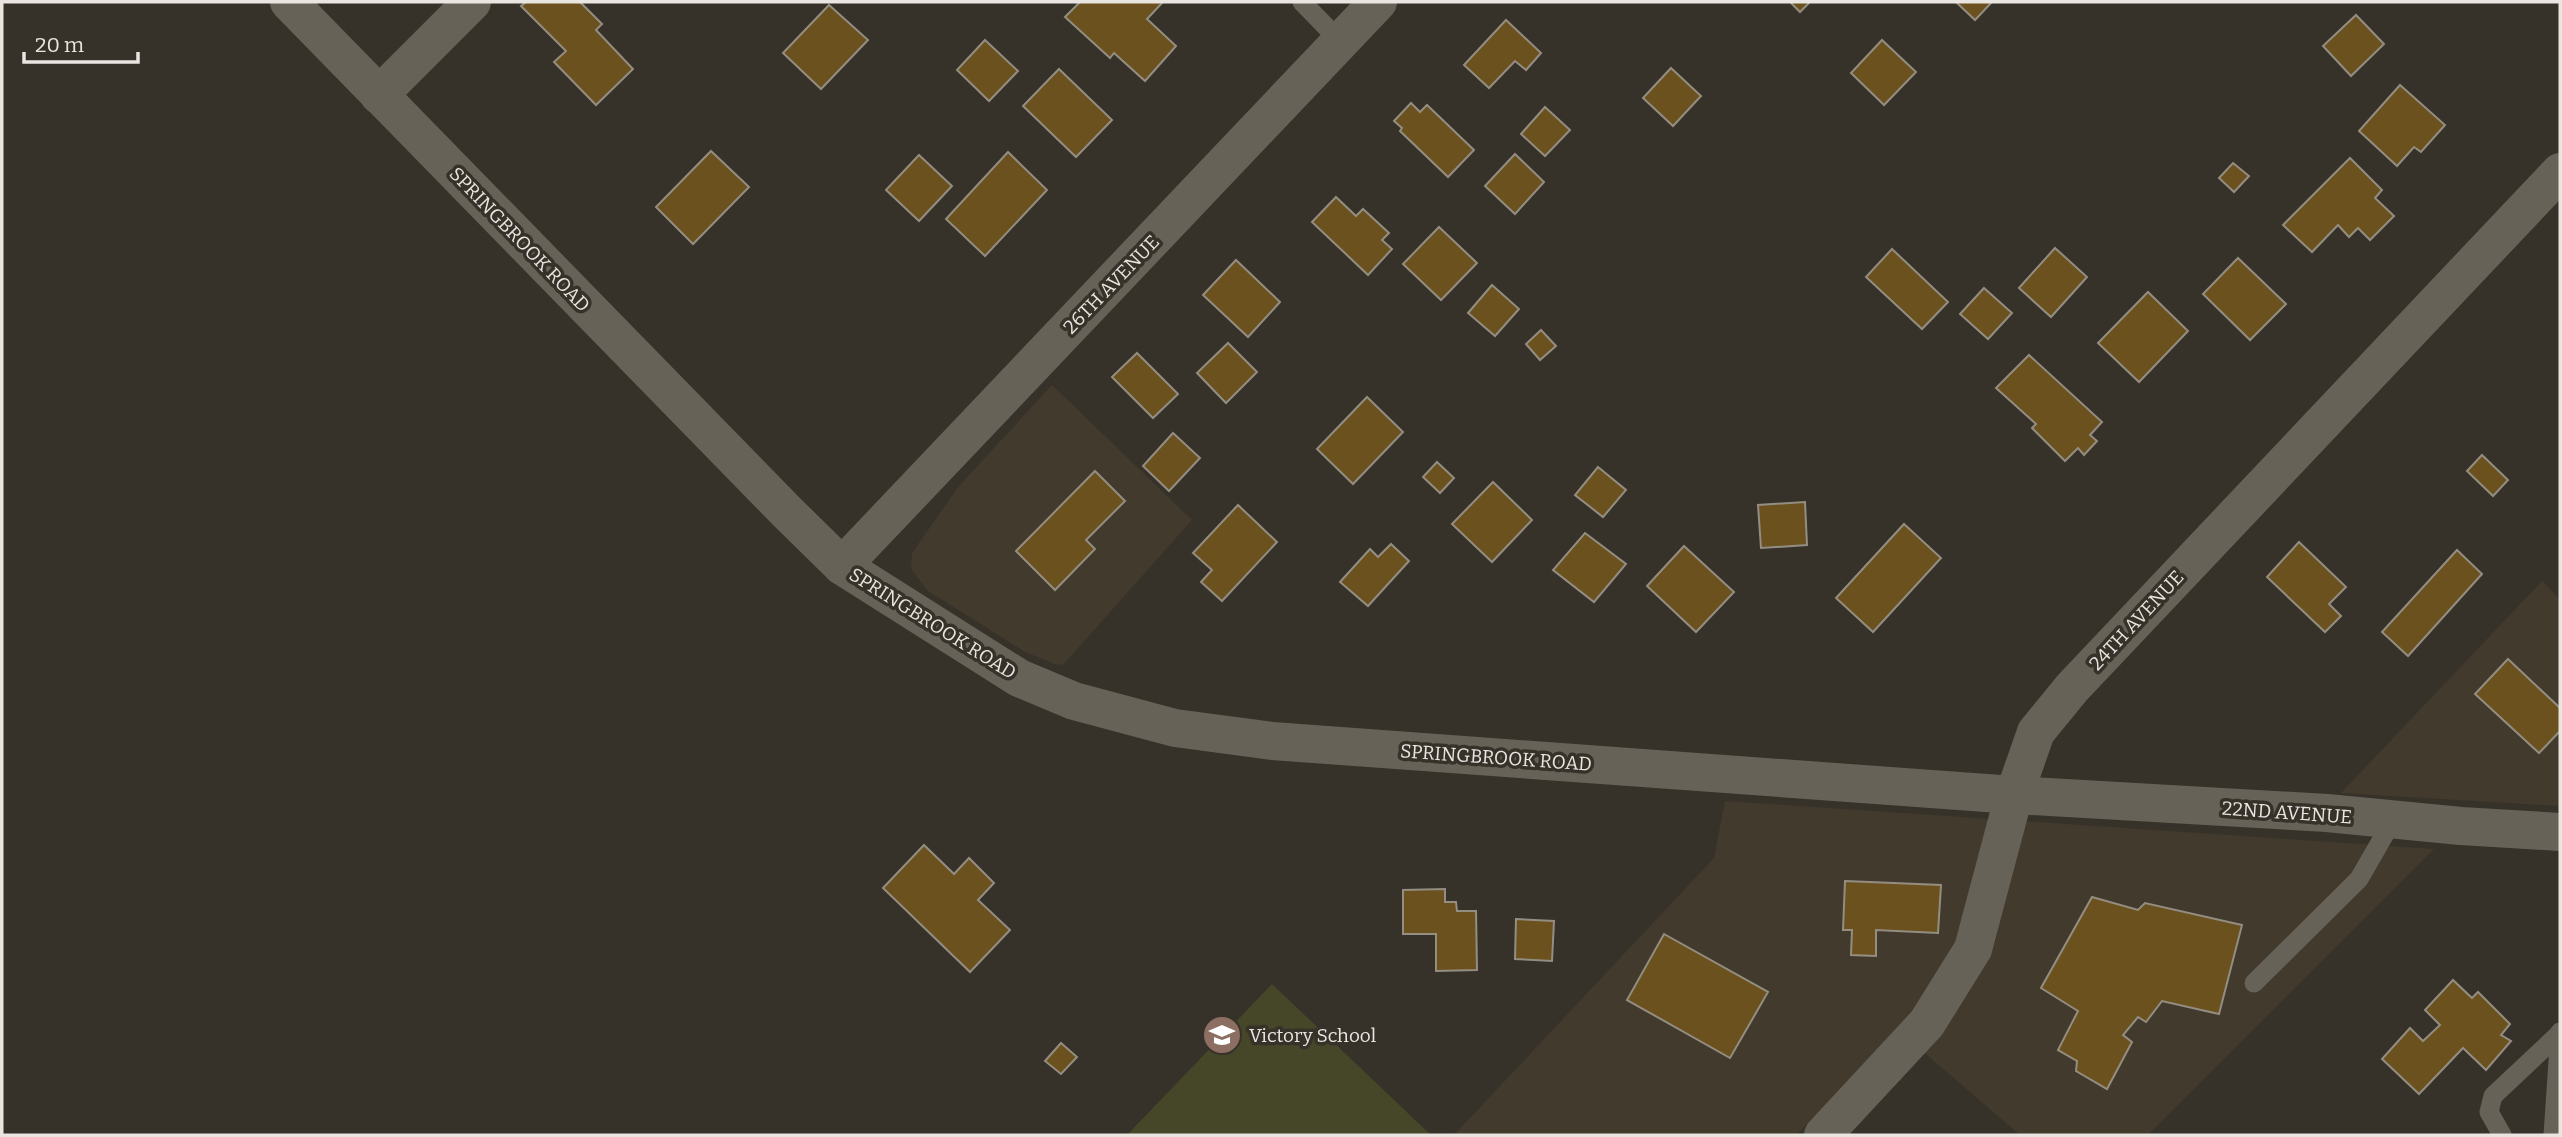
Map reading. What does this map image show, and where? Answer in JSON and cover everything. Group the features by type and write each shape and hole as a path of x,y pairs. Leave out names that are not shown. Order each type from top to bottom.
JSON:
{"street":[{"name":"SPRINGBROOK ROAD","path":"289,2 842,566 1019,678 1074,701 1175,728 1272,741 2014,795"},
{"path":"379,95 472,2"},
{"name":"26TH AVENUE","path":"842,566 1378,2"},
{"name":"24TH AVENUE","path":"1823,1135 1927,1023 1973,949 2014,795 2036,732 2072,688 2560,172"},
{"name":"22ND AVENUE","path":"2014,795 2327,813 2560,832"}],"lane":[{"path":"1302,2 1341,42"},
{"path":"2253,983 2359,879 2393,820"},
{"path":"2502,1135 2489,1112 2493,1096 2560,1032"},
{"path":"2553,1135 2560,1032"}],"shaded area":[{"path":"1052,385 1192,520 1063,665 1025,652 928,591 911,569 912,553 959,486"},
{"path":"2542,581 2560,599 2560,806 2341,793"},
{"path":"1725,801 2434,849 2148,1135 2020,1135 1899,1031 1796,1135 1454,1135 1714,858"}],"green space":[{"path":"1272,984 1431,1135 1127,1135"}],"building":[{"path":"526,2 580,2 602,24 596,30 633,69 596,105 554,62 566,51 521,6"},
{"path":"1080,2 1163,2 1147,19 1176,46 1145,81 1114,53 1110,58 1065,17"},
{"path":"1790,2 1810,2 1800,12"},
{"path":"1956,2 1992,2 1975,20"},
{"path":"829,5 868,40 821,89 783,53"},
{"path":"2356,15 2384,44 2351,76 2323,46"},
{"path":"1506,20 1541,53 1526,70 1515,61 1489,88 1464,65"},
{"path":"985,40 1018,71 989,101 957,70"},
{"path":"1882,40 1916,72 1884,105 1851,73"},
{"path":"1671,68 1701,96 1673,126 1643,98"},
{"path":"1059,69 1112,120 1076,157 1023,106"},
{"path":"2400,85 2445,125 2421,152 2414,147 2397,166 2359,131"},
{"path":"1411,103 1420,112 1427,105 1474,150 1448,177 1400,131 1402,128 1394,121"},
{"path":"1545,107 1570,130 1545,156 1521,134"},
{"path":"711,151 749,187 693,244 656,207"},
{"path":"1008,152 1047,190 985,256 946,219"},
{"path":"1515,154 1544,182 1515,214 1485,186"},
{"path":"919,155 952,186 919,221 886,190"},
{"path":"2350,158 2382,190 2375,198 2394,216 2370,240 2358,228 2349,237 2338,225 2312,252 2283,225"},
{"path":"2233,163 2249,176 2234,192 2219,178"},
{"path":"1336,197 1356,216 1363,209 1389,233 1382,240 1392,249 1368,275 1312,222"},
{"path":"1439,227 1477,263 1441,300 1403,264"},
{"path":"2055,248 2087,277 2051,317 2019,288"},
{"path":"1892,249 1948,302 1922,329 1866,277"},
{"path":"2238,258 2286,304 2250,340 2203,294"},
{"path":"1236,260 1280,302 1248,337 1203,295"},
{"path":"1492,285 1519,309 1495,336 1468,313"},
{"path":"1984,288 2012,313 1988,339 1960,314"},
{"path":"2148,292 2188,331 2139,382 2098,343"},
{"path":"1541,330 1556,346 1540,360 1526,344"},
{"path":"1228,343 1257,372 1226,403 1197,373"},
{"path":"1137,353 1178,394 1153,418 1112,377"},
{"path":"2029,355 2102,422 2090,435 2097,441 2084,455 2078,448 2065,461 2032,428 2036,424 1996,388"},
{"path":"1367,397 1403,432 1353,484 1317,449"},
{"path":"1173,433 1200,458 1169,491 1143,466"},
{"path":"2482,455 2508,480 2493,496 2467,471"},
{"path":"1437,462 1454,478 1440,493 1423,477"},
{"path":"1598,467 1626,490 1603,517 1575,495"},
{"path":"1095,471 1125,501 1086,540 1095,549 1055,590 1016,551"},
{"path":"1493,482 1532,520 1492,562 1452,524"},
{"path":"1805,502 1807,545 1761,548 1758,505"},
{"path":"1238,505 1277,542 1222,601 1201,582 1212,570 1193,553"},
{"path":"1904,524 1941,558 1873,632 1836,598"},
{"path":"1585,533 1626,564 1594,602 1553,570"},
{"path":"2299,542 2346,587 2329,604 2341,616 2325,632 2267,577"},
{"path":"1391,544 1409,561 1368,606 1340,582 1370,549 1378,557"},
{"path":"1684,546 1734,592 1696,632 1647,586"},
{"path":"2457,550 2482,574 2408,656 2382,632"},
{"path":"2508,659 2560,708 2560,731 2539,753 2475,694"},
{"path":"924,845 954,874 969,858 994,883 978,900 1010,930 970,972 883,888"},
{"path":"1845,881 1941,885 1938,933 1876,930 1876,956 1851,955 1852,930 1843,930"},
{"path":"1445,889 1445,902 1456,902 1457,911 1476,911 1477,970 1436,971 1436,934 1403,934 1403,890"},
{"path":"2092,897 2138,910 2145,903 2242,925 2219,1014 2162,1001 2146,1022 2138,1017 2123,1035 2132,1042 2107,1089 2076,1071 2077,1061 2058,1050 2078,1011 2041,988"},
{"path":"1516,919 1554,921 1552,961 1515,959"},
{"path":"1664,934 1768,992 1730,1058 1627,1000"},
{"path":"2453,980 2472,998 2478,992 2510,1024 2501,1035 2511,1041 2486,1070 2463,1048 2419,1094 2382,1059 2410,1028 2423,1041 2440,1025 2425,1010"},
{"path":"1061,1043 1077,1057 1061,1074 1045,1061"}],"place":[{"name":"Victory School","path":"1222,1035"}]}
